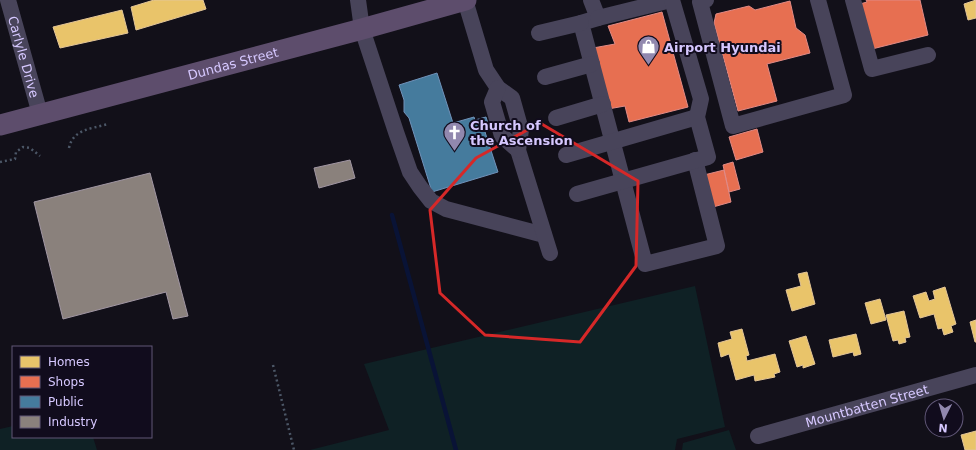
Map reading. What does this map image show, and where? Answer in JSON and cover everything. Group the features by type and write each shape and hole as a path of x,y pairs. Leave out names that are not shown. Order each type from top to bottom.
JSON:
{"main road":[{"name":"Dundas Street","path":"0,125 362,29 465,0"}],"street":[{"name":"Carlyle Drive","path":"8,0 40,114"},
{"path":"358,0 362,29 410,172 431,201 446,209 464,215 544,235"},
{"path":"465,0 486,70 498,88 512,98 521,130 518,150 550,253"},
{"path":"592,0 598,18"},
{"path":"539,33 671,0 701,98 697,117 708,157 577,194"},
{"path":"702,1 733,126 844,95 818,0"},
{"path":"853,0 872,69 928,55"},
{"path":"581,23 646,264 717,246 695,160"},
{"path":"545,77 592,64"},
{"path":"556,118 603,104"},
{"path":"566,155 697,117"},
{"name":"Mountbatten Street","path":"758,436 976,375"}],"path":[{"path":"69,148 70,142 76,134 108,124"},
{"path":"0,162 14,159 16,152 23,147 30,148 40,156"},
{"path":"273,365 294,450"}],"highlighted area":[{"path":"540,123 638,181 636,266 580,342 485,335 440,293 430,210 476,158"}],"shaded area":[{"path":"695,286 725,427 677,439 675,450 310,450 389,430 364,364"},
{"path":"12,426 12,438 93,438 97,450 0,450 0,429"},
{"path":"729,430 736,450 682,450 683,443"}],"building: Homes":[{"path":"154,0 203,0 206,9 136,30 131,7"},
{"path":"976,0 976,18 968,20 964,4"},
{"path":"122,10 128,33 60,48 53,27"},
{"path":"807,272 815,304 792,311 786,290 801,286 798,274"},
{"path":"945,287 956,324 951,326 953,332 944,335 942,328 938,329 934,314 920,318 913,296 926,292 929,301 935,299 933,291"},
{"path":"880,299 886,320 871,324 865,303"},
{"path":"904,311 910,337 905,338 906,342 899,344 898,340 893,341 886,315"},
{"path":"976,320 976,342 975,342 970,322"},
{"path":"742,329 749,355 746,356 747,361 775,354 780,372 774,374 775,377 755,381 754,375 736,380 729,354 721,357 718,343 732,339 730,332"},
{"path":"856,334 861,354 854,356 853,352 833,357 829,340"},
{"path":"806,336 815,364 803,368 803,365 797,367 789,341"},
{"path":"976,431 976,450 965,450 962,438 964,438 964,434"}],"building: Shops":[{"path":"866,0 920,0 928,35 872,49 860,4 867,2"},
{"path":"790,1 796,28 805,35 810,53 767,64 777,101 738,111 714,23 716,14 749,6 755,10"},
{"path":"662,12 688,107 629,122 625,106 608,109 593,48 615,44 608,26"},
{"path":"757,129 763,152 736,160 729,137"},
{"path":"733,162 740,189 729,192 723,165"},
{"path":"724,170 731,202 713,207 704,175"}],"building: Public":[{"name":"Church of the Ascension","path":"437,73 453,123 474,117 475,120 486,117 490,130 485,132 498,172 432,192 409,118 404,112 404,100 399,85"}],"building: Industry":[{"path":"350,160 355,178 319,188 314,168"},
{"path":"150,173 188,316 173,319 166,292 63,319 34,202"}],"waterway":[{"path":"392,215 456,450"}],"place":[{"name":"Airport Hyundai","path":"648,66"},
{"name":"Church of the Ascension","path":"455,152"}]}
